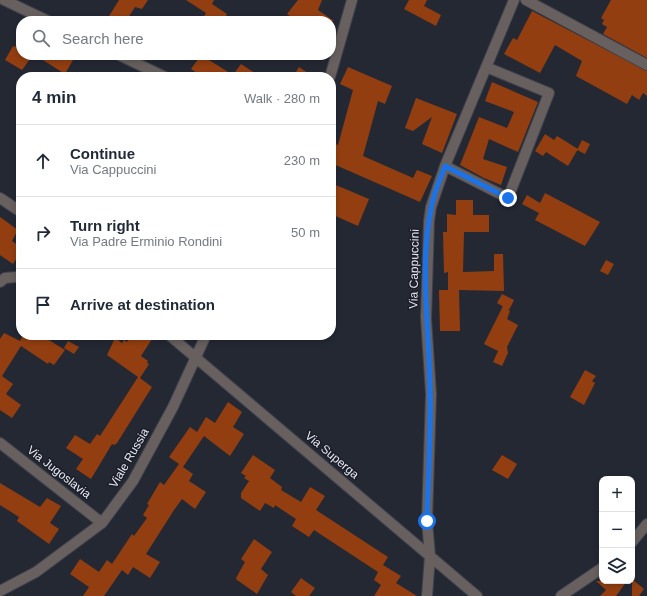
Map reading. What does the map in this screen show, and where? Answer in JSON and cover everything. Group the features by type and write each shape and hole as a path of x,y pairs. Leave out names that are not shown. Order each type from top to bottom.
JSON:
{"street":[{"path":"4,0 38,16"},
{"path":"336,56 352,0"},
{"name":"Via Cappuccini","path":"427,596 430,556 427,521 430,394 426,318 427,239 431,207 445,166 514,0"},
{"path":"526,0 647,65"},
{"path":"129,60 155,72"},
{"path":"331,72 335,60"},
{"path":"445,166 508,198 549,93 486,67"},
{"path":"0,198 16,209"},
{"path":"0,282 5,278 16,276"},
{"name":"Via Superga","path":"175,340 477,596"},
{"name":"Viale Russia","path":"0,591 36,572 102,523 133,481 173,407 204,340"},
{"name":"Via Jugoslavia","path":"0,442 102,523"},
{"path":"635,538 647,524"},
{"path":"561,596 599,570"}],"building":[{"path":"119,0 148,0 142,9 135,7 129,16 109,16"},
{"path":"186,0 214,0 212,4 227,14 226,16 204,16 206,13"},
{"path":"298,0 322,0 318,10 327,16 290,16 287,14"},
{"path":"409,0 427,0 424,6 441,15 436,26 404,9"},
{"path":"611,0 647,0 647,58 603,34 607,27 602,24 604,20 601,18"},
{"path":"532,11 647,71 647,96 643,93 639,100 632,95 627,104 576,76 582,61 555,45 540,73 504,54 513,38 517,40"},
{"path":"16,45 16,60 29,60 22,70 5,60 13,46 15,47"},
{"path":"43,60 73,60 66,72 62,72"},
{"path":"197,60 209,60 228,72 195,72 191,69"},
{"path":"241,64 253,72 235,72"},
{"path":"299,67 306,72 296,72"},
{"path":"348,67 392,86 385,104 378,101 363,156 413,178 417,170 432,176 420,202 336,165 336,144 338,145 353,90 340,84"},
{"path":"492,82 538,102 518,152 489,139 483,159 507,167 501,185 460,165 479,117 507,128 514,112 485,101"},
{"path":"416,98 457,114 442,153 422,144 432,117 413,131 405,128"},
{"path":"545,134 554,140 557,136 578,149 568,166 546,152 543,156 535,151"},
{"path":"582,140 590,144 585,154 577,150"},
{"path":"336,185 369,199 358,226 336,216"},
{"path":"545,193 600,222 585,246 535,220 539,213 522,204 527,195 540,203"},
{"path":"456,200 473,200 473,215 489,215 489,232 464,232 463,272 494,271 494,254 503,254 504,291 459,290 460,331 440,331 439,290 448,290 448,272 444,273 443,232 447,232 447,214 456,215"},
{"path":"0,217 16,229 16,234 12,241 16,244 16,260 13,264 0,255"},
{"path":"606,260 614,264 608,275 600,271"},
{"path":"502,294 514,300 509,310 497,303"},
{"path":"503,306 510,311 507,319 518,325 507,347 508,353 502,366 493,362 498,351 484,344"},
{"path":"4,333 20,341 49,340 65,350 54,365 49,362 48,364 21,346 2,376 13,384 6,394 21,405 12,418 0,410 0,339"},
{"path":"114,340 118,340 122,343 124,340 127,342 128,340 151,340 141,356 148,361 147,363 149,364 140,378 152,387 117,443 114,445 112,444 91,479 76,469 83,459 66,448 75,435 90,444 97,434 100,436 138,377 107,355"},
{"path":"68,341 79,347 74,354 64,348"},
{"path":"585,370 596,376 592,381 595,383 584,405 570,397"},
{"path":"228,402 242,412 233,427 244,434 230,456 204,436 183,467 193,474 189,481 206,492 195,509 182,499 174,510 146,554 160,562 150,578 133,567 128,575 122,570 104,596 83,596 89,587 70,574 80,559 99,572 107,560 112,564 132,534 134,536 147,518 143,515 149,505 147,504 160,482 164,485 179,464 169,457 190,427 197,432 206,417 215,423"},
{"path":"253,455 275,470 270,478 282,487 281,490 301,502 310,487 325,496 316,510 388,557 383,565 401,576 396,583 417,596 374,596 381,585 374,580 378,572 314,530 309,537 292,526 296,519 275,505 274,508 265,503 260,511 241,498 241,493 249,481 244,478 246,476 241,473"},
{"path":"502,455 517,464 508,479 492,470"},
{"path":"0,483 40,507 47,498 61,506 50,523 59,529 49,544 17,521 19,517 0,505"},
{"path":"254,539 272,552 261,569 268,575 257,594 236,578 245,562 241,559"},
{"path":"301,578 315,588 309,596 296,596 291,592"},
{"path":"635,582 644,589 639,596 632,596 632,584 635,584"},
{"path":"599,584 625,584 616,596 600,596 606,590"}],"route":[{"path":"427,521 430,394 426,318 426,284 427,239 431,207 445,166 508,198"}]}
